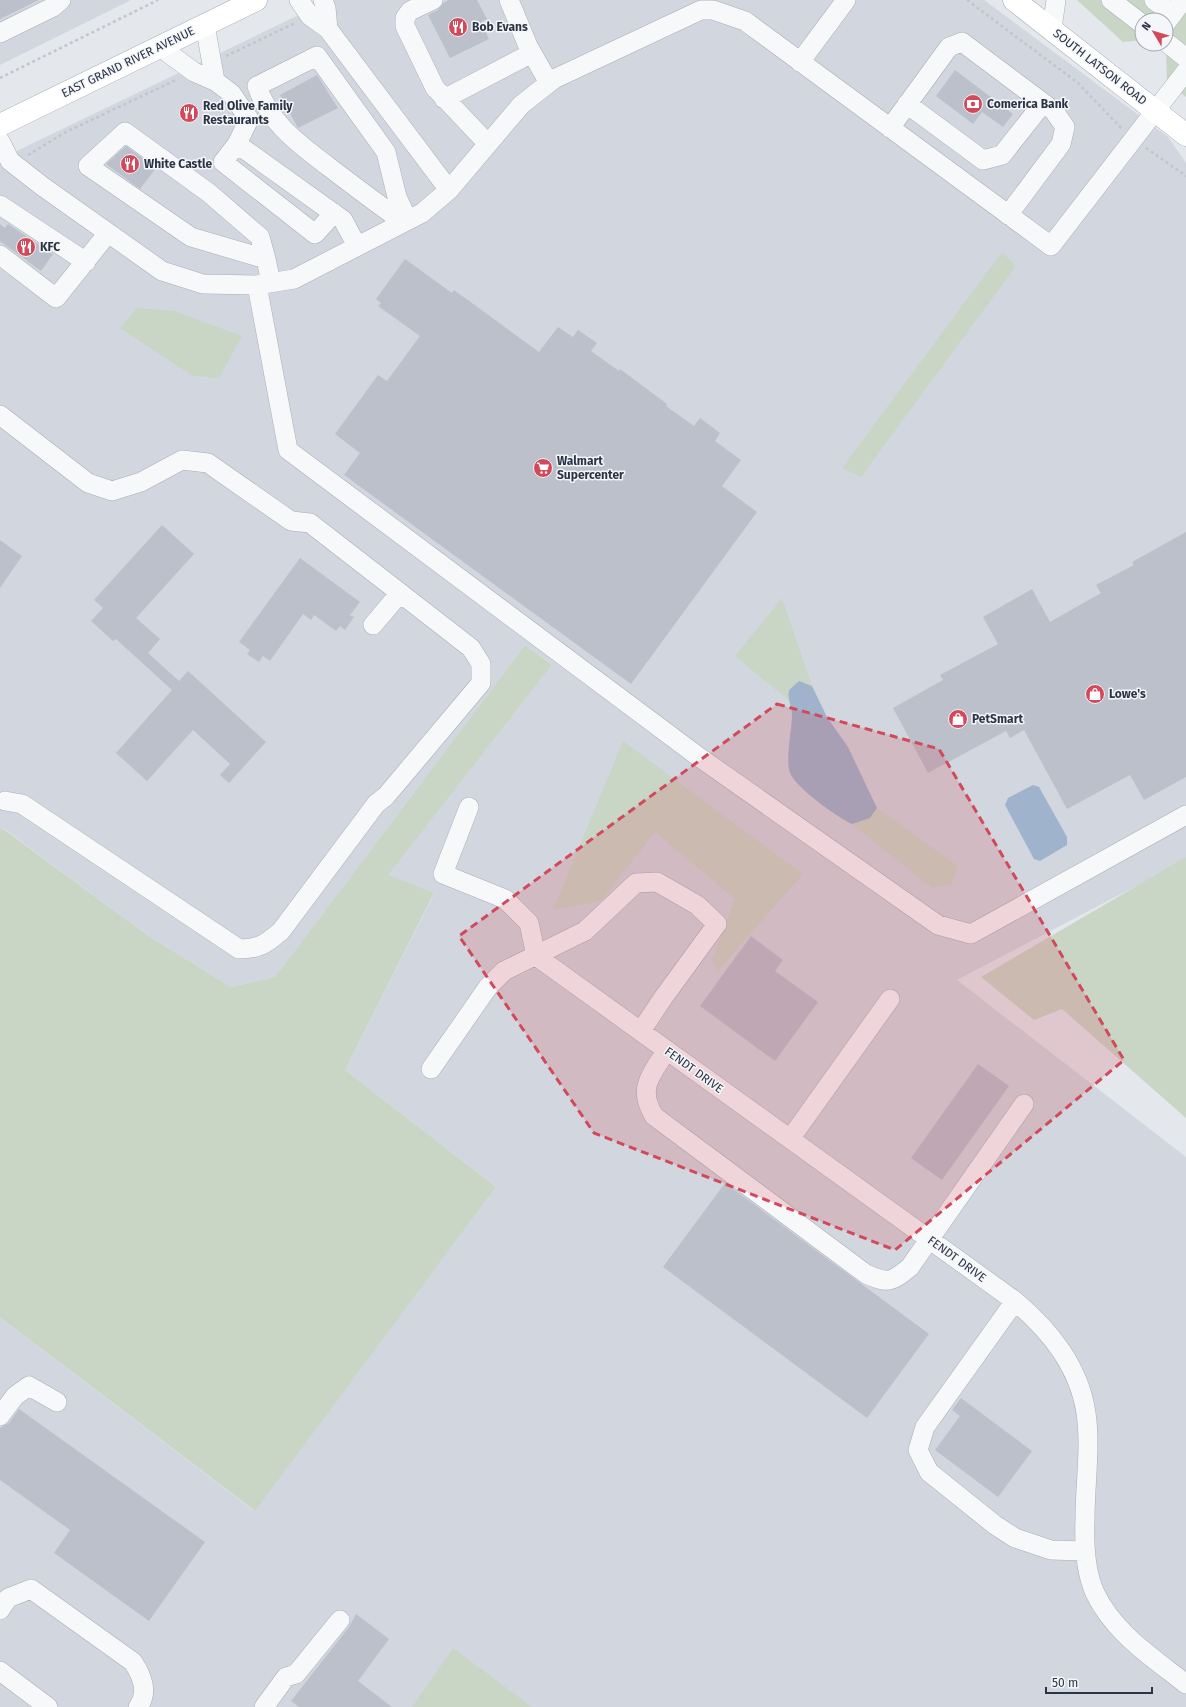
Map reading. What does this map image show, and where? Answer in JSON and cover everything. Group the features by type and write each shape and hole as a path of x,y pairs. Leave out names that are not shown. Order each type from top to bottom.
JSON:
{"main road":[{"name":"EAST GRAND RIVER AVENUE","path":"0,125 256,0"},
{"name":"SOUTH LATSON ROAD","path":"1014,0 1186,135"}],"street":[{"path":"0,34 53,8 61,0"},
{"path":"299,0 310,16 328,29 449,190"},
{"path":"323,0 326,8 328,29"},
{"path":"433,0 410,12 404,18 405,26 435,88 488,144"},
{"path":"509,0 532,53 549,83"},
{"path":"800,62 846,0"},
{"path":"1052,29 1056,0"},
{"path":"1111,0 1134,18"},
{"path":"1154,0 1174,12"},
{"path":"0,142 10,160 42,186 162,271 202,284 264,284 294,279 422,213 449,190 522,105 549,83 701,10 713,10 745,21 1052,246 1186,71"},
{"path":"206,25 215,81"},
{"path":"890,128 949,47 962,42 1054,111 1065,127 1061,144 1008,215"},
{"path":"160,47 194,72 215,81 231,93 249,119 237,144 223,162 315,234 334,214"},
{"path":"1174,48 1186,58"},
{"path":"444,98 532,53"},
{"path":"317,56 386,152 403,222 295,142 275,120 262,99 257,86 317,56"},
{"path":"907,104 984,160 1002,156 1043,102"},
{"path":"266,259 191,236 88,166 125,132 209,193 260,237 266,259 264,284 288,450 699,757 938,925 971,934 1186,815"},
{"path":"237,144 343,220 357,246"},
{"path":"376,203 394,184"},
{"path":"0,205 86,262"},
{"path":"0,256 56,298 108,233"},
{"path":"0,415 88,483 112,491 141,482 182,460 208,463 291,521 310,523 470,648 481,664 480,683 386,796 376,804 281,931 267,943 253,949 239,949 22,804 2,801"},
{"path":"373,625 400,593"},
{"path":"469,806 443,874 505,899 529,923 536,956"},
{"path":"432,1069 488,987 504,971 585,931 636,883 657,882 697,905 717,924 663,998 641,1032"},
{"name":"FENDT DRIVE","path":"536,956 1015,1301 1039,1322 1054,1340 1068,1361 1079,1387 1086,1412 1088,1440 1085,1486 1084,1551 1095,1592 1114,1623 1134,1643 1186,1684"},
{"path":"790,1139 890,999"},
{"path":"667,1050 651,1075 645,1089 647,1104 654,1116 866,1274 881,1281 896,1279 910,1267 1024,1104"},
{"path":"1015,1301 925,1427 918,1450 929,1472 1015,1538 1051,1550 1084,1551"},
{"path":"0,1416 15,1396 29,1386 57,1402"},
{"path":"0,1610 8,1598 31,1589 133,1662 143,1678 142,1701 138,1707"},
{"path":"264,1707 286,1677 296,1674 340,1620"},
{"path":"0,1671 48,1707"}],"path":[{"path":"0,78 158,0"},
{"path":"967,0 1078,83 1119,126 1186,176"}],"highlighted area":[{"path":"777,704 939,749 1124,1060 895,1250 594,1133 459,936"}],"shaded area":[{"path":"0,0 131,0 0,65"},
{"path":"330,0 984,0 1168,137 1186,163 1186,860 957,980 1186,1157 1186,1707 0,1707 0,1317 254,1511 496,1187 345,1070 434,894 387,875 552,665 525,645 275,977 231,987 150,937 3,828 0,831 0,159"}],"green space":[{"path":"1077,0 1186,0 1186,97 1167,83 1166,53 1164,52 1174,52 1174,12 1134,12 1134,41 1123,42"},
{"path":"1002,252 1016,266 861,477 842,468"},
{"path":"137,308 174,311 242,336 219,378 193,376 120,328"},
{"path":"782,598 812,686 799,681 789,690 788,700 735,656"},
{"path":"525,645 552,665 388,875 434,893 345,1070 496,1187 255,1511 0,1317 0,831 2,828 150,937 231,987 275,977"},
{"path":"623,741 803,874 718,971 712,960 735,899 655,832 601,901 553,910"},
{"path":"877,808 958,866 951,885 932,888 852,824 870,818"},
{"path":"1186,857 1186,1118 1062,1009 1034,1020 981,977"},
{"path":"453,1648 532,1707 412,1707"}],"water":[{"path":"799,681 812,686 827,717 848,747 877,808 870,818 852,824 827,809 808,794 790,773 788,752 792,714 789,700 789,690"},
{"path":"1033,785 1039,787 1067,837 1067,845 1040,861 1034,859 1005,805 1008,798"}],"building":[{"path":"0,0 39,0 0,19"},
{"name":"Bob Evans","path":"449,0 477,0 487,19 481,22 489,39 450,58 428,15 438,10 443,3"},
{"name":"Comerica Bank","path":"955,70 1013,114 1003,127 982,112 973,124 936,96"},
{"path":"317,75 338,108 298,128 280,95"},
{"name":"White Castle","path":"126,146 156,168 140,189 106,164"},
{"name":"KFC","path":"0,224 5,228 8,224 53,254 41,271 0,241"},
{"name":"Walmart Supercenter","path":"405,259 452,293 454,290 539,352 558,327 573,337 578,330 597,343 591,351 619,371 620,369 667,404 666,406 694,426 700,418 720,433 715,441 741,460 722,486 757,512 631,684 344,475 360,453 335,434 378,375 387,381 420,336 378,306 381,303 376,299"},
{"path":"162,525 194,554 136,618 160,639 148,653 179,681 188,671 266,742 229,783 220,775 230,764 193,730 147,781 116,753 172,690 116,639 113,641 91,621 103,608 94,600"},
{"name":"Lowe's","path":"1186,532 1186,777 1144,800 1130,775 1067,809 1024,730 1010,738 1006,731 928,773 893,708 943,680 940,675 998,644 983,617 1032,589 1050,622 1101,593 1096,585 1134,565 1132,562"},
{"path":"0,540 22,556 0,588"},
{"path":"300,558 360,602 350,615 354,617 345,630 340,626 336,631 314,615 311,620 303,614 270,661 263,656 259,662 247,654 250,650 239,642"},
{"path":"751,936 783,960 775,971 818,1002 775,1061 700,1006"},
{"path":"978,1064 1009,1086 942,1180 911,1158"},
{"path":"725,1183 929,1334 867,1418 663,1267"},
{"path":"961,1398 1032,1451 998,1497 935,1450 960,1416 952,1410"},
{"path":"19,1409 205,1542 149,1621 54,1553 70,1530 0,1480 0,1428 9,1423"},
{"path":"356,1614 389,1639 358,1681 392,1707 299,1707 291,1701 349,1627"}],"place":[{"name":"Bob Evans","path":"458,27"},
{"name":"Comerica Bank","path":"973,104"},
{"name":"Red Olive Family Restaurants","path":"189,113"},
{"name":"White Castle","path":"130,164"},
{"name":"KFC","path":"26,247"},
{"name":"Walmart Supercenter","path":"543,468"},
{"name":"Lowe's","path":"1095,694"},
{"name":"PetSmart","path":"958,719"}]}
